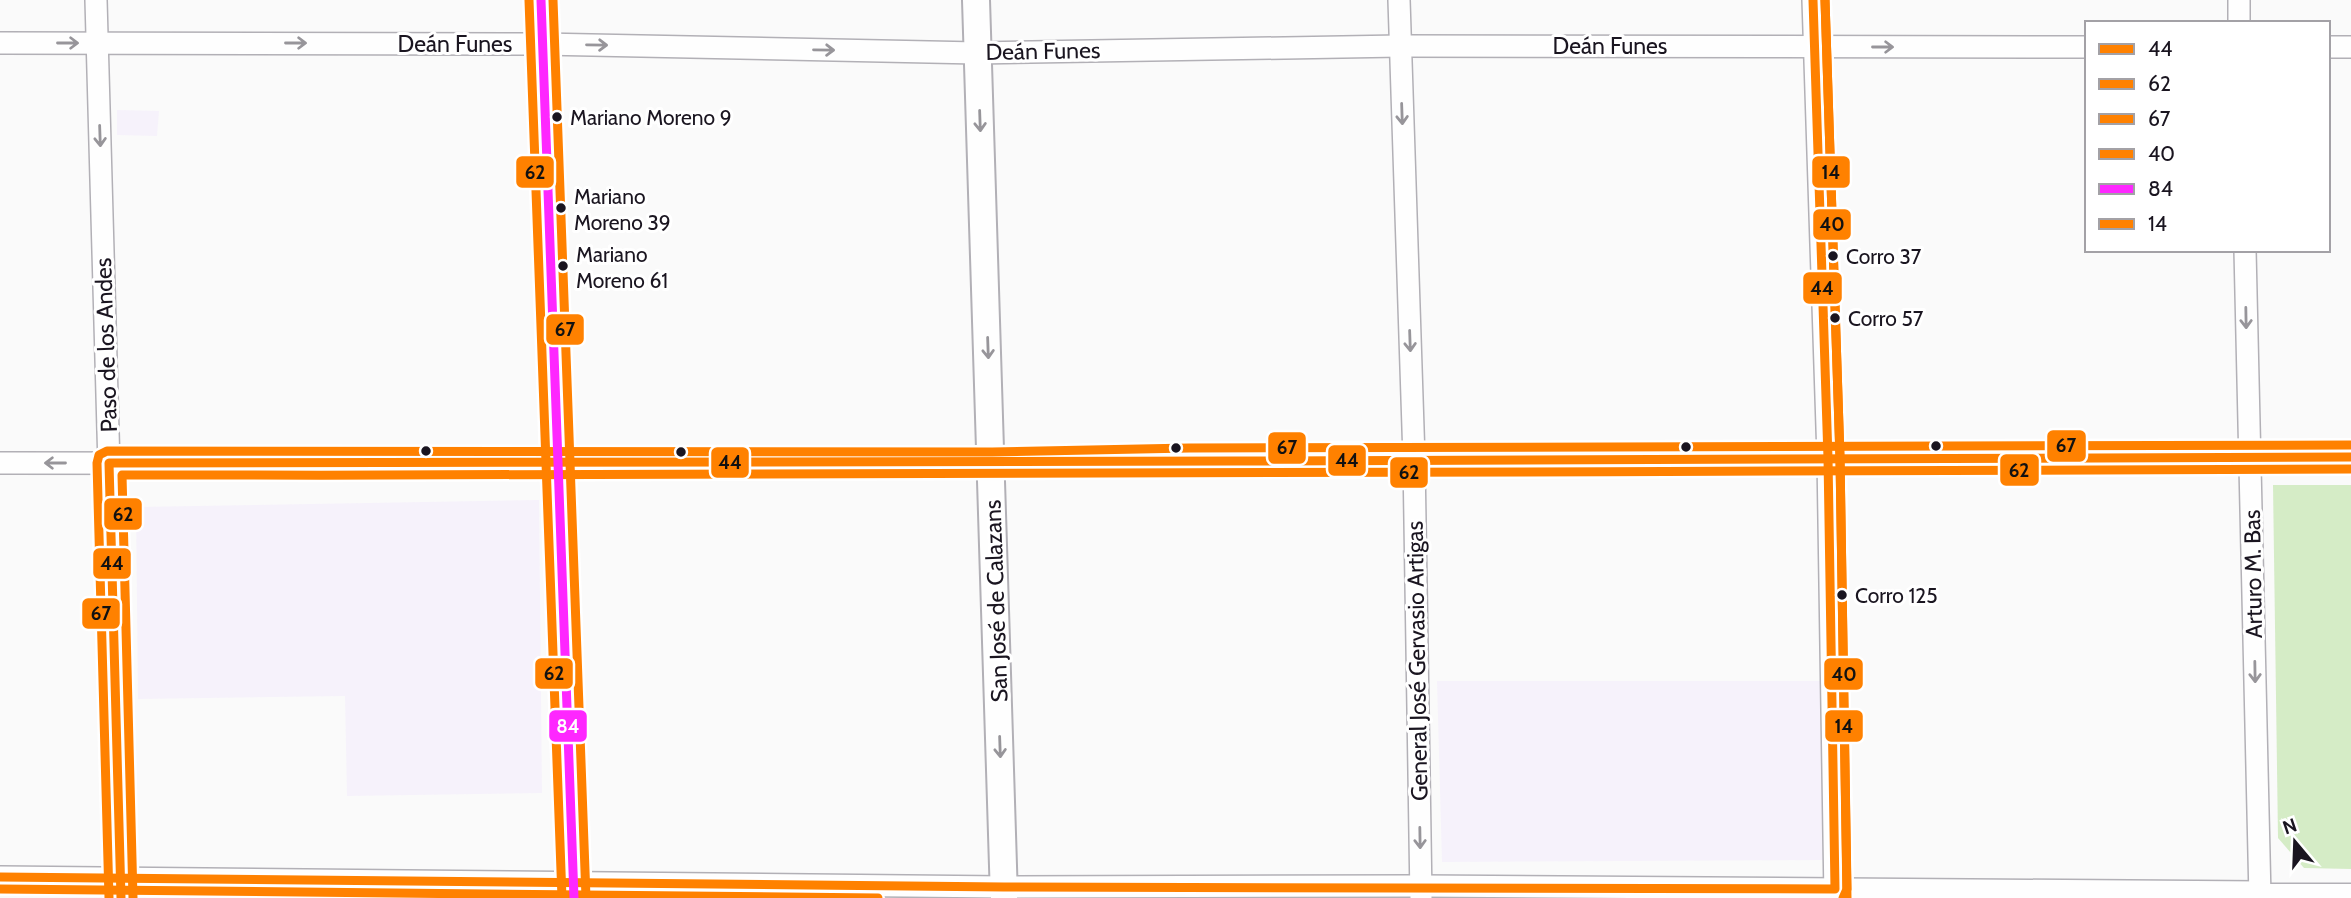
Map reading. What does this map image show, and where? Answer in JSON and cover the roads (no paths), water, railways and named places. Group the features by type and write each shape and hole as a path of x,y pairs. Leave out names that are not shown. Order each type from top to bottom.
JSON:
{"street":[{"name":"Paso de los Andes","path":"96,0 121,888"},
{"path":"541,0 574,889"},
{"name":"San José de Calazans","path":"976,0 1004,892"},
{"name":"General José Gervasio Artigas","path":"1399,0 1415,459 1421,892"},
{"path":"1813,0 1828,458 1835,894"},
{"path":"2239,0 2239,21"},
{"name":"Deán Funes","path":"0,43 542,44 977,52 1400,46 2085,47"},
{"path":"2330,47 2351,47"},
{"name":"Arturo M. Bas","path":"2245,252 2260,895"},
{"path":"0,463 559,461 992,464 1415,459 2351,457"},
{"path":"0,877 121,888 2260,895 2351,892"}],"place":[{"name":"Mariano Moreno 9","path":"557,117"},
{"name":"Mariano Moreno 39","path":"561,208"},
{"name":"Corro 37","path":"1833,256"},
{"name":"Mariano Moreno 61","path":"563,266"},
{"name":"Corro 57","path":"1835,318"},
{"name":"Corro 125","path":"1842,595"}]}
